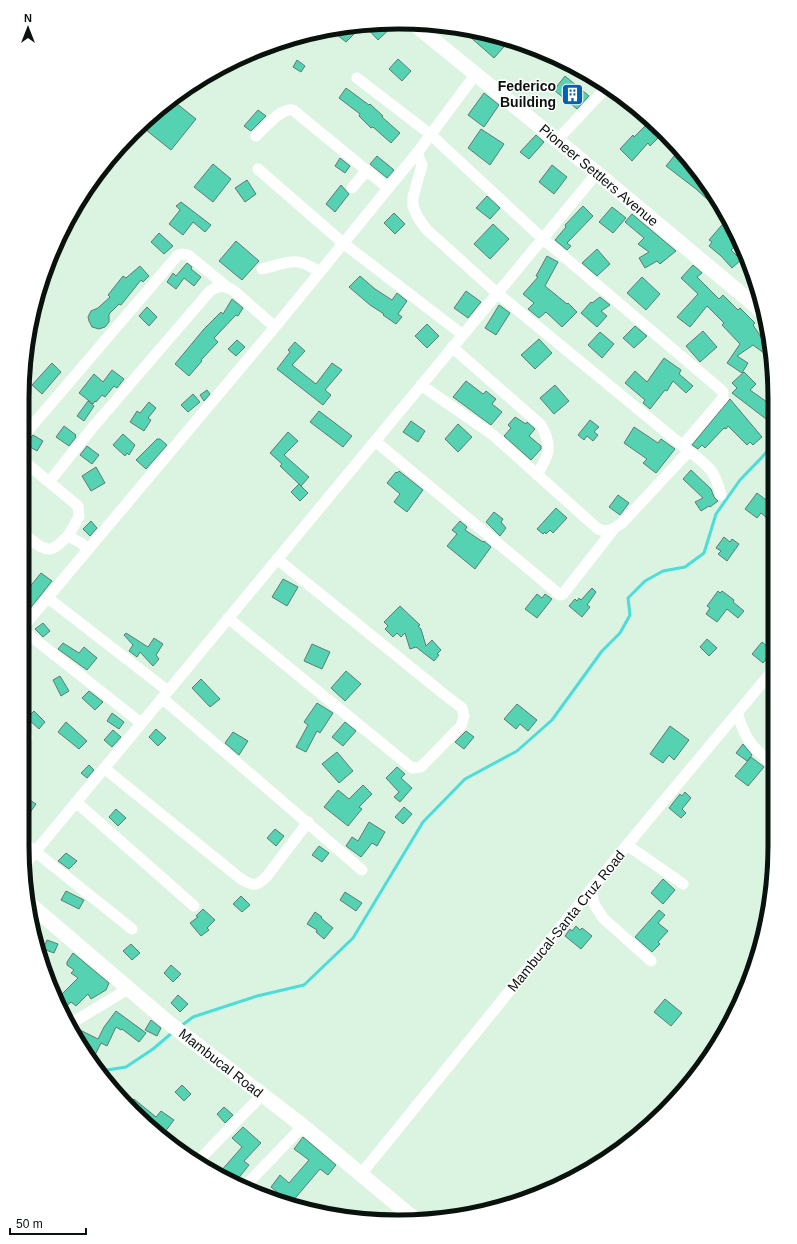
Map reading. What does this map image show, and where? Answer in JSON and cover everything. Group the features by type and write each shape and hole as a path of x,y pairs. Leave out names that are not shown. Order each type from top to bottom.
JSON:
{"main road":[{"name":"Pioneer Settlers Avenue","path":"421,30 597,173 753,295"},
{"name":"Mambucal Road","path":"35,911 170,1024 303,1126 408,1215"}],"street":[{"path":"29,622 275,327 417,153 475,75"},
{"path":"357,78 430,134 542,238 723,392 723,398 686,448 622,523 613,530 563,594 560,595 375,441"},
{"path":"557,140 603,91"},
{"path":"256,136 281,112 288,109 293,110 388,188"},
{"path":"417,153 422,165 413,197 413,206 417,216 426,228 444,247 497,294 709,467 716,478 721,495"},
{"path":"258,169 343,243 463,335"},
{"path":"352,188 367,170"},
{"path":"30,858 597,173"},
{"path":"29,429 178,255 188,255 234,291 275,327"},
{"path":"262,270 294,261 305,264 319,272"},
{"path":"49,482 93,427 210,291 221,286 227,287"},
{"path":"452,347 542,425 546,434 548,452 546,459 537,475"},
{"path":"421,385 493,435 598,529 606,532 613,530"},
{"path":"29,466 78,506 79,517 68,536 53,548 50,549 39,546 29,538"},
{"path":"68,536 88,550"},
{"path":"228,618 412,768 422,767 461,726 464,716 462,708 277,559"},
{"path":"48,598 165,694 362,870"},
{"path":"29,634 141,723"},
{"name":"Mambucal-Santa Cruz Road","path":"361,1174 627,844 768,676"},
{"path":"737,713 743,732 750,744 768,760"},
{"path":"104,768 241,879 255,885 261,883 308,822"},
{"path":"76,802 194,906"},
{"path":"627,844 683,884"},
{"path":"29,846 132,929"},
{"path":"591,889 597,911 651,961"},
{"path":"74,1022 128,989"},
{"path":"201,1158 262,1095"},
{"path":"249,1183 303,1126"}],"building":[{"path":"389,29 378,40 369,30"},
{"path":"356,32 346,42 336,34"},
{"path":"469,36 471,36 505,45 494,58"},
{"path":"398,59 411,71 402,81 389,69"},
{"path":"297,60 305,66 301,72 293,67"},
{"name":"Federico Building","path":"565,76 589,96 577,109 554,90"},
{"path":"346,88 369,105 370,104 400,133 391,143 373,127 371,128 359,116 360,114 339,98"},
{"path":"484,93 499,105 484,127 468,115"},
{"path":"176,103 196,119 171,150 145,130"},
{"path":"258,110 266,116 251,131 244,126"},
{"path":"646,125 659,137 650,146 648,143 632,161 620,149 633,135 634,137"},
{"path":"481,129 504,144 490,165 468,148"},
{"path":"536,135 544,142 529,159 520,152"},
{"path":"675,154 692,174 712,204 696,189 666,166"},
{"path":"377,156 394,170 387,178 370,164"},
{"path":"340,158 350,166 345,173 335,166"},
{"path":"213,164 231,179 213,202 194,187"},
{"path":"552,165 567,177 554,194 539,182"},
{"path":"247,180 256,194 245,202 235,188"},
{"path":"341,185 349,194 335,212 326,204"},
{"path":"487,196 500,208 490,219 476,208"},
{"path":"181,202 211,225 205,232 193,222 183,235 169,224 180,210 176,206"},
{"path":"583,206 593,216 567,243 571,246 567,250 555,240 566,227 565,225"},
{"path":"612,207 626,218 613,233 599,222"},
{"path":"394,213 405,224 395,234 384,223"},
{"path":"632,214 676,251 660,264 657,261 645,268 639,258 649,252 638,244 644,238 625,222"},
{"path":"723,223 735,246 731,250 741,260 732,268 709,246 712,242 709,240"},
{"path":"493,224 509,239 490,259 474,244"},
{"path":"159,233 173,246 164,254 151,242"},
{"path":"236,241 259,261 242,280 219,261"},
{"path":"597,249 610,264 597,276 582,263"},
{"path":"547,256 558,262 545,286 567,304 568,303 577,312 562,327 546,312 539,318 528,309 534,303 523,294 538,277 536,276"},
{"path":"187,263 192,267 191,269 201,277 194,286 184,278 176,289 167,282 173,273 176,276"},
{"path":"693,265 702,273 697,277 719,299 723,295 738,310 740,308 755,323 753,325 763,341 765,354 753,345 737,356 748,363 742,373 727,363 740,344 722,325 724,323 707,306 690,327 677,317 698,294 681,278"},
{"path":"140,266 149,276 143,282 141,280 121,305 119,304 109,314 109,322 105,327 99,329 92,327 88,317 91,311 98,308 110,297 108,295 123,276 126,278"},
{"path":"360,276 375,289 392,300 397,293 407,301 398,314 402,317 396,324 349,287"},
{"path":"642,277 660,294 646,310 627,293"},
{"path":"466,291 481,302 468,318 454,308"},
{"path":"600,297 610,305 601,311 607,316 597,327 581,313 591,302 592,303"},
{"path":"232,299 243,308 238,316 236,315 214,338 218,342 201,360 202,361 189,376 175,364 204,329 221,312 223,314"},
{"path":"499,305 510,313 496,335 485,328"},
{"path":"147,307 157,317 149,326 139,316"},
{"path":"427,324 439,336 427,348 415,336"},
{"path":"635,326 647,336 634,348 623,338"},
{"path":"703,331 717,347 700,362 686,346"},
{"path":"600,332 614,344 602,358 588,345"},
{"path":"539,339 552,353 535,369 521,355"},
{"path":"237,340 245,347 236,356 228,349"},
{"path":"295,342 305,351 292,365 316,384 332,363 342,370 325,390 331,395 323,405 277,369 290,352 288,350"},
{"path":"664,358 681,370 679,374 693,386 686,393 673,381 667,391 665,390 650,409 643,403 645,400 625,383 635,371 647,382"},
{"path":"52,363 61,372 42,394 32,385"},
{"path":"112,370 124,379 117,388 114,386 105,397 102,395 93,404 79,393 94,374 103,382"},
{"path":"744,372 756,384 750,390 768,403 768,416 766,419 732,393 737,388 732,383"},
{"path":"466,381 483,394 486,391 496,399 492,404 502,412 491,425 453,397"},
{"path":"555,385 569,401 554,414 540,398"},
{"path":"207,390 210,394 204,401 200,395"},
{"path":"193,394 200,402 188,412 181,405"},
{"path":"730,399 762,437 753,445 750,442 747,445 728,426 726,429 724,428 705,448 702,445 698,449 692,445"},
{"path":"88,401 94,406 84,421 77,416"},
{"path":"149,402 156,408 148,418 151,420 144,431 130,422 137,411 140,413"},
{"path":"319,411 352,436 343,447 310,422"},
{"path":"515,417 526,424 527,422 535,429 529,436 541,446 541,449 531,460 504,436 511,428 508,425"},
{"path":"590,420 599,427 594,432 598,435 593,441 587,436 584,440 578,435"},
{"path":"411,421 425,431 418,442 403,432"},
{"path":"458,424 472,437 458,452 445,439"},
{"path":"64,426 76,435 69,446 56,437"},
{"path":"634,427 658,443 661,439 675,449 656,473 643,463 647,459 624,443"},
{"path":"288,432 298,441 284,455 309,477 301,486 280,466 282,464 270,453"},
{"path":"123,434 135,445 129,455 127,453 125,456 113,445"},
{"path":"33,435 43,441 37,451 29,446 29,440"},
{"path":"157,439 160,439 167,445 146,469 136,460"},
{"path":"87,446 99,455 92,464 80,455"},
{"path":"96,467 105,483 91,491 82,476"},
{"path":"691,470 711,489 714,497 718,501 701,511 695,502 703,498 683,479"},
{"path":"399,471 423,490 407,512 394,502 400,494 387,483 396,472 397,473"},
{"path":"299,484 308,493 300,501 291,492"},
{"path":"757,493 768,501 768,519 761,513 757,518 745,509"},
{"path":"618,495 629,503 620,515 609,507"},
{"path":"556,508 567,518 553,533 550,530 546,534 545,532 543,534 537,529"},
{"path":"494,512 503,519 501,522 506,528 500,536 486,522"},
{"path":"91,521 97,528 90,536 83,529"},
{"path":"460,521 467,527 465,530 491,547 475,569 447,546 457,534 452,530"},
{"path":"724,537 730,542 732,539 739,544 727,561 718,554 721,551 716,548"},
{"path":"41,573 52,581 29,610 29,588"},
{"path":"283,579 298,587 287,606 272,597"},
{"path":"592,588 596,592 587,605 590,607 582,617 569,606 575,599 577,601 579,598 581,600"},
{"path":"718,591 720,593 722,591 734,600 733,602 744,611 738,618 727,609 717,622 706,614 710,608 707,606"},
{"path":"537,594 542,598 545,594 552,599 537,618 525,609"},
{"path":"400,606 420,625 418,626 421,629 426,646 432,640 441,650 437,654 439,655 434,661 416,647 410,649 405,633 401,637 397,633 393,637 385,629 388,626 384,622"},
{"path":"43,623 50,631 43,637 35,629"},
{"path":"126,633 148,647 154,638 163,644 156,655 159,659 153,666 140,652 137,657 129,651 133,645 124,635"},
{"path":"707,639 717,648 709,656 700,647"},
{"path":"762,642 768,647 768,657 763,663 752,654"},
{"path":"63,643 79,653 84,647 97,658 87,670 58,649"},
{"path":"312,644 330,652 322,669 304,661"},
{"path":"346,671 361,684 345,701 331,688"},
{"path":"60,676 69,691 61,696 53,680"},
{"path":"201,679 220,699 210,707 192,688"},
{"path":"89,691 103,702 95,710 82,698"},
{"path":"317,703 333,713 320,733 317,731 306,752 296,747 308,725 304,722"},
{"path":"517,704 537,720 528,731 520,724 516,729 504,719"},
{"path":"34,711 45,722 39,729 29,720 29,716"},
{"path":"112,713 124,722 119,729 107,721"},
{"path":"66,722 87,741 79,749 58,732"},
{"path":"345,722 356,731 343,746 332,737"},
{"path":"670,726 689,740 674,760 669,755 663,763 650,754"},
{"path":"156,729 166,738 158,746 149,737"},
{"path":"113,730 121,737 112,747 104,740"},
{"path":"466,731 474,737 464,749 455,742"},
{"path":"233,732 248,741 239,755 225,743"},
{"path":"743,744 752,755 747,761 736,753"},
{"path":"337,752 353,771 339,783 322,764"},
{"path":"751,757 764,767 748,786 735,776"},
{"path":"89,765 94,770 87,778 81,773"},
{"path":"397,767 405,774 401,778 412,788 400,802 394,797 399,792 386,778"},
{"path":"363,785 372,794 359,807 362,809 348,826 324,807 338,790 349,799"},
{"path":"685,792 691,798 682,809 686,813 681,818 669,808 680,794 682,796"},
{"path":"29,800 36,804 29,814"},
{"path":"404,807 412,814 403,824 395,817"},
{"path":"116,809 126,818 118,826 109,817"},
{"path":"369,822 385,832 377,846 372,843 361,857 346,846 352,837 358,841"},
{"path":"275,829 284,836 276,846 267,838"},
{"path":"319,846 329,853 322,862 312,855"},
{"path":"66,853 77,861 69,869 58,861"},
{"path":"663,879 675,890 663,904 651,893"},
{"path":"66,891 84,900 79,909 61,900"},
{"path":"345,892 362,903 356,911 340,900"},
{"path":"241,896 250,905 242,912 233,904"},
{"path":"203,909 215,920 207,928 209,930 201,936 190,923 198,917 196,916"},
{"path":"659,910 665,915 658,923 668,931 658,942 660,944 652,952 635,937"},
{"path":"315,912 333,928 324,939 316,932 317,930 307,924"},
{"path":"576,926 580,930 582,928 592,936 581,949 565,936 570,929 572,931"},
{"path":"47,940 58,944 54,953 45,950 44,947"},
{"path":"131,944 140,953 132,960 123,951"},
{"path":"73,953 109,983 106,990 91,999 88,994 76,1006 71,1002 66,1006 61,995 78,978 71,973 74,970 67,965 67,962"},
{"path":"171,965 181,974 173,982 164,973"},
{"path":"178,995 188,1004 180,1012 171,1003"},
{"path":"665,999 682,1013 671,1026 654,1012"},
{"path":"116,1011 146,1033 139,1042 122,1029 121,1030 116,1027 107,1046 101,1043 95,1056 80,1031 98,1039 104,1027"},
{"path":"151,1020 161,1028 157,1036 145,1030"},
{"path":"182,1085 191,1094 184,1101 175,1092"},
{"path":"134,1099 156,1117 161,1111 174,1120 165,1132 132,1101"},
{"path":"224,1107 233,1115 225,1123 217,1114"},
{"path":"243,1127 261,1143 244,1161 249,1165 238,1178 222,1170 242,1147 232,1138"},
{"path":"303,1137 336,1165 328,1175 320,1169 294,1199 282,1195 271,1187 280,1175 289,1183 309,1160 294,1149"}],"waterway":[{"path":"181,1026 193,1017 257,996 304,985 353,938 423,822 465,779 517,751 552,720 602,651 620,633 630,615 628,598 645,581 663,571 685,567 704,553 716,514 740,480 768,450"},
{"path":"105,1070 126,1067 153,1049 173,1032"}],"place":[{"name":"Federico Building","path":"572,94"}]}
